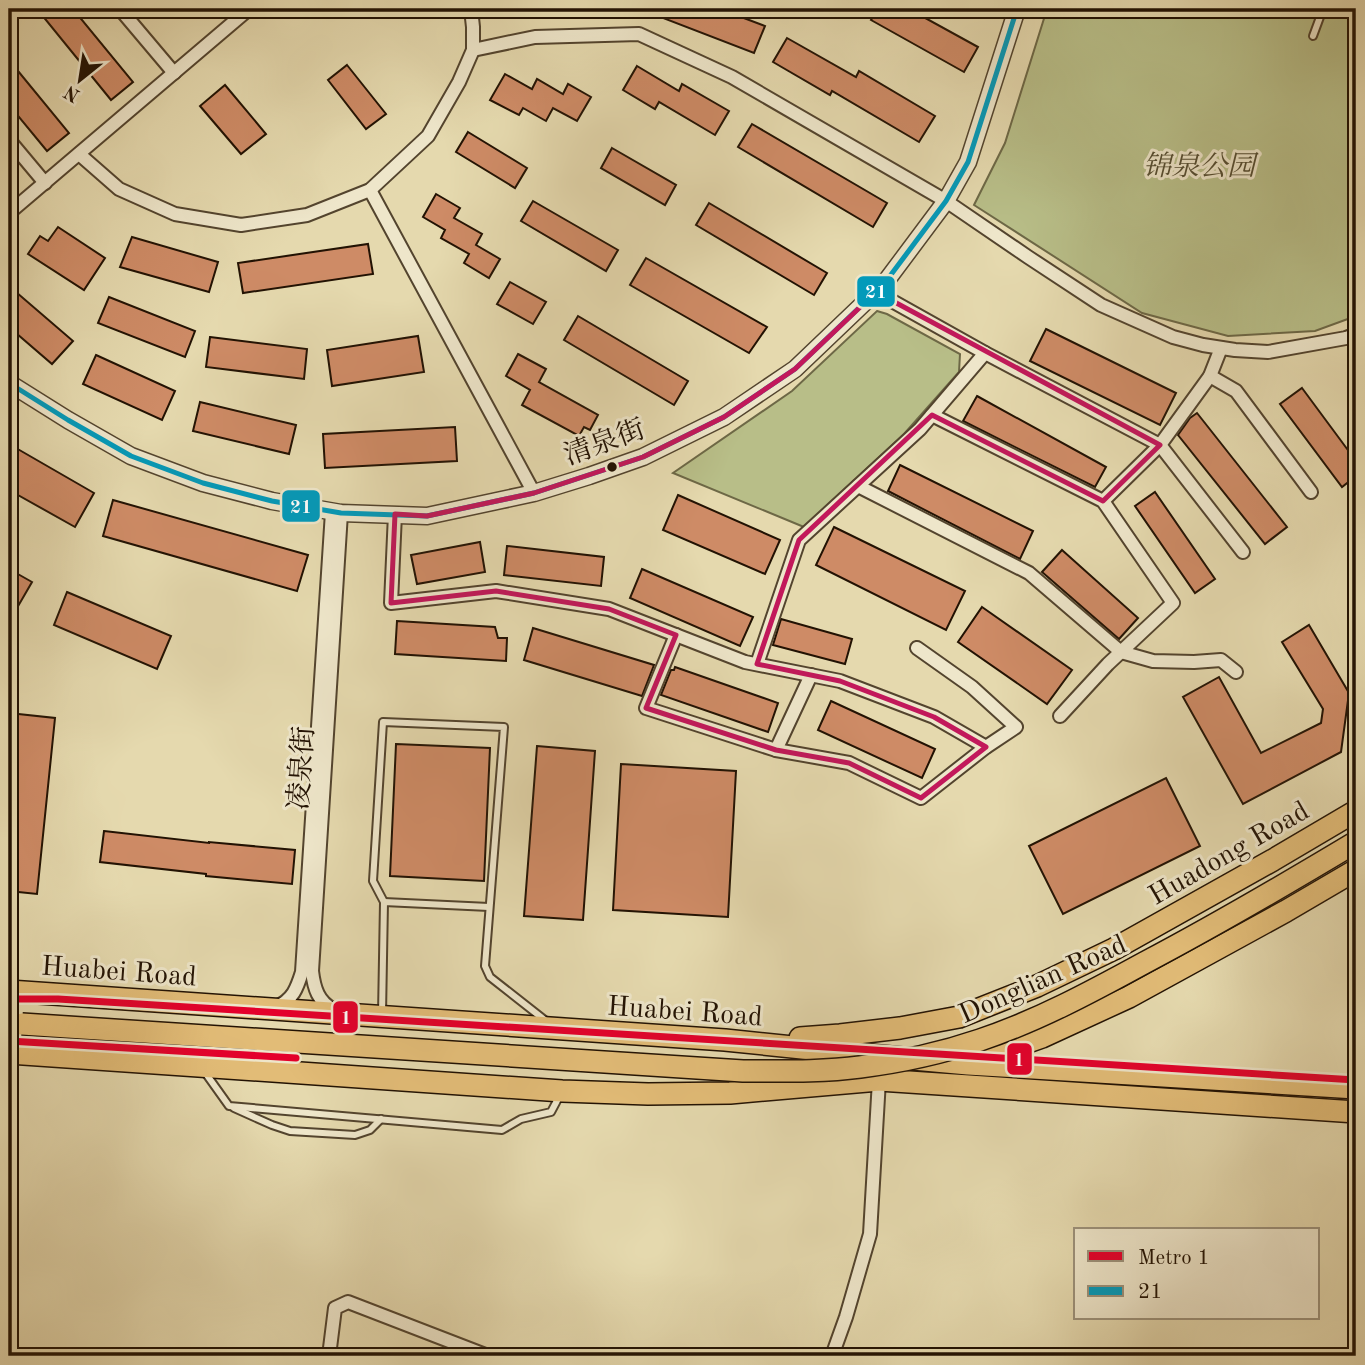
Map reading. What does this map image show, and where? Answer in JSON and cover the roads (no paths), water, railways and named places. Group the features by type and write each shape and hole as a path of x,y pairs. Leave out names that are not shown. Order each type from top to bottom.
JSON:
{"highway":[{"name":"Huadong Road","path":"725,1040 840,1035 959,1017 1037,986 1114,948 1356,811"},
{"name":"Donglian Road","path":"15,1023 743,1071 860,1067 980,1040 1069,1002 1216,924 1356,842"},
{"path":"968,1064 1042,1037 1129,997 1295,907 1356,870"},
{"name":"Huabei Road","path":"9,991 725,1040 968,1064 1356,1088"},
{"path":"9,1053 562,1091 730,1093 879,1080 1356,1112"}],"street":[{"path":"120,9 174,73"},
{"path":"9,213 249,9"},
{"path":"79,154 118,189 175,214 241,225 307,215 370,190 429,136 459,82 472,50 471,9"},
{"name":"清泉街","path":"9,383 131,456 203,483 336,512 427,516 534,492 643,457 724,417 795,369 884,284 946,201 968,162 1017,9"},
{"path":"472,50 535,37 639,34 732,77 946,201 1101,305 1173,337 1220,348 1268,352 1356,334"},
{"path":"9,140 45,183"},
{"path":"370,190 534,492"},
{"path":"876,292 1160,445 1242,552"},
{"path":"1103,502 1160,445 1210,376 1220,348"},
{"path":"757,664 799,540 920,429 985,353"},
{"path":"1210,376 1236,391 1311,492"},
{"path":"932,415 1103,502 1173,603 1121,652 1060,716"},
{"path":"858,486 1029,573 1121,652 1153,661 1222,660 1236,672"},
{"name":"凌泉街","path":"272,1009 293,996 302,972 336,512"},
{"name":"凌泉街","path":"336,512 312,971 313,985 318,997 326,1006 340,1014"},
{"path":"396,514 391,603 496,591 609,609 745,662 840,681 934,717 986,747"},
{"path":"676,635 646,708 776,750 849,763 921,798 1016,727 972,687 917,648"},
{"path":"776,750 811,675"},
{"path":"832,1356 870,1234 879,1080"},
{"path":"329,1356 335,1307 348,1302 488,1356"}],"lane":[{"path":"1313,36 1323,9"},
{"path":"382,1016 384,902 373,881 383,722 504,727 485,966 490,977 556,1028"},
{"path":"384,902 489,907"},
{"path":"201,1066 229,1106 290,1131 355,1135 369,1130 381,1119"},
{"path":"229,1106 502,1130 521,1119 551,1112 562,1091"}],"metro line":[{"name":"1","path":"9,999 58,999 1356,1080"},
{"name":"1","path":"9,1041 296,1058"}],"park label":[{"name":"锦泉公园","path":"1199,165"}]}
